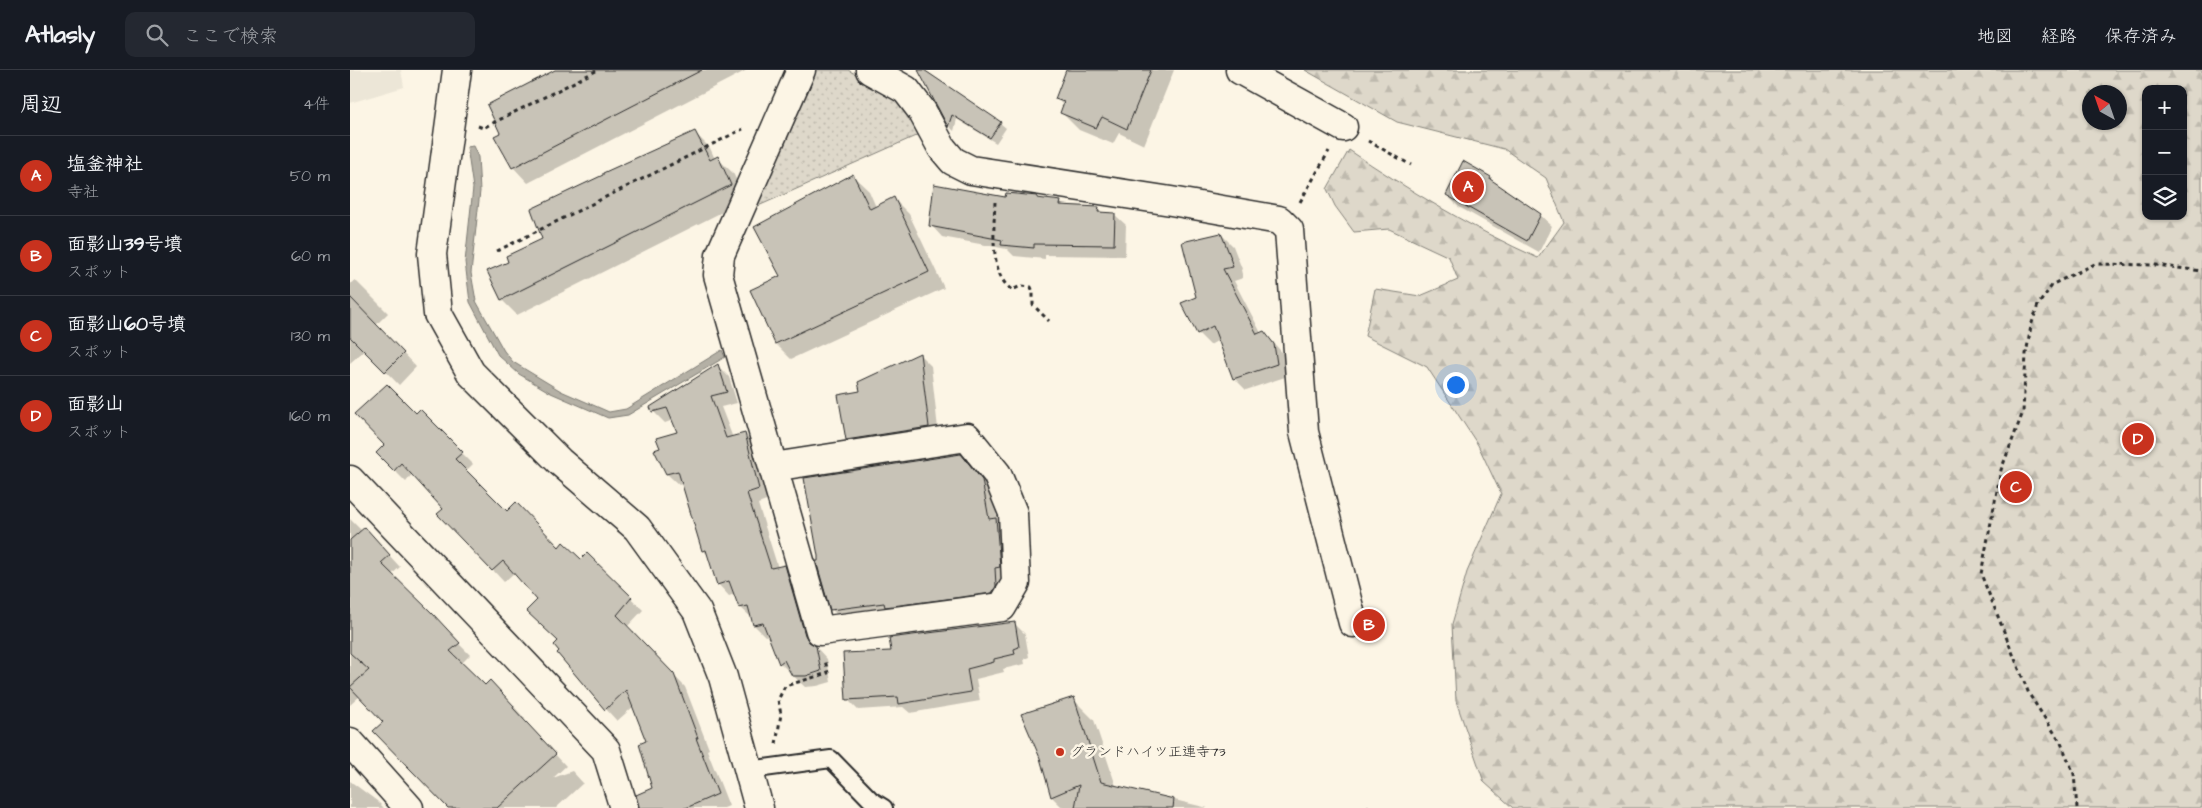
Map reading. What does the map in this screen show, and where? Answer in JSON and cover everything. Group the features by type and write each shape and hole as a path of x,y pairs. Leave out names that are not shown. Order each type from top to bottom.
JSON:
{"street":[{"path":"458,70 432,254 438,314 471,373 559,461 637,528 697,611 724,677 759,808"},
{"path":"773,467 967,437 997,474 1013,513 1016,583 1002,607 820,631 773,467 718,275 720,255 801,70"},
{"path":"870,70 906,90 922,111 942,148 953,161 971,170 1279,220 1286,226 1289,230 1304,432 1353,623"},
{"path":"1240,70 1343,127"},
{"path":"350,481 606,750 624,808"},
{"path":"350,742 410,808"}],"lane":[{"path":"749,770 832,759 871,800 884,808"}],"path":[{"path":"451,118 483,128 598,70"},
{"path":"496,251 784,109"},
{"path":"1286,226 1343,127 1410,165"},
{"path":"995,174 994,242 996,259 1004,285 1012,290 1021,286 1031,286 1033,305 1050,321"},
{"path":"2077,808 2074,774 2061,743 2029,694 1981,574 2001,470 2024,412 2026,354 2031,326 2038,305 2053,284 2095,264 2156,265 2202,271"},
{"path":"749,770 766,757 778,740 781,714 778,700 785,686 828,673 820,631"}],"shaded area":[{"path":"350,70 401,70 404,87 350,103"},
{"path":"473,146 478,157 480,191 471,273 476,301 504,351 513,362 561,391 609,412 626,409 722,350 725,357 628,415 608,418 551,393 519,374 498,355 470,302 465,262 473,188 467,147"}],"green space":[{"path":"815,70 848,70 901,99 920,134 756,207"},
{"path":"1305,70 2202,70 2202,808 1513,808 1484,782 1456,701 1452,624 1467,572 1501,494 1478,445 1427,367 1365,336 1375,289 1420,296 1458,280 1449,257 1389,229 1354,232 1335,206 1327,189 1349,150 1441,208 1538,258 1564,222 1546,178 1504,149 1397,122"}],"building":[{"path":"555,70 702,70 512,168 494,136 500,133 487,105"},
{"path":"918,70 924,70 1001,122 990,138 952,115 948,127"},
{"path":"1066,70 1151,70 1127,129 1102,117 1096,128 1060,113 1064,102 1055,99"},
{"path":"695,131 710,160 718,156 731,185 501,300 487,271 508,262 506,256 542,239 531,209 603,175 603,173"},
{"path":"1463,161 1491,177 1490,179 1541,214 1527,241 1446,195"},
{"path":"853,174 870,209 894,197 929,272 775,344 750,290 780,276 754,227"},
{"path":"934,184 1005,197 1006,193 1037,196 1037,198 1061,201 1060,205 1099,207 1098,212 1115,213 1114,245 1034,244 1034,248 1001,245 1002,240 929,226"},
{"path":"1221,233 1233,267 1223,269 1257,334 1264,331 1274,344 1277,364 1233,379 1213,326 1197,334 1181,303 1196,297 1182,242"},
{"path":"350,297 404,353 385,372 350,337"},
{"path":"920,353 929,427 846,440 838,395 860,391 858,382"},
{"path":"718,364 727,392 711,396 726,438 745,433 759,489 747,493 771,568 785,565 805,635 809,642 816,646 821,671 806,676 792,676 784,660 779,664 763,623 753,625 748,606 739,608 729,581 717,585 706,550 702,551 678,471 666,474 654,450 660,448 656,438 677,432 667,408 652,412 650,407"},
{"path":"387,384 416,413 420,409 463,452 455,459 507,511 516,502 559,547 563,542 581,559 587,553 632,597 617,615 674,674 718,794 686,808 639,808 636,795 652,788 639,744 646,741 626,690 605,710 557,653 559,651 554,645 558,641 526,611 537,600 503,561 492,571 437,514 443,509 401,463 394,471 376,453 384,445 354,414"},
{"path":"961,454 982,480 989,519 996,518 1000,567 995,568 996,586 992,593 885,607 884,603 830,610 816,561 818,561 818,556 804,478"},
{"path":"365,527 390,555 381,563 460,643 450,651 485,685 490,680 556,754 497,808 448,808 373,731 383,722 350,687 369,670 350,653 350,540"},
{"path":"1015,622 1019,647 1014,649 1015,654 967,669 971,692 899,704 898,697 846,700 843,653 891,651 889,638"},
{"name":"グランドハイツ正連寺73","path":"1074,697 1101,782 1174,799 1173,808 1075,808 1079,785 1051,797 1040,758 1021,714"}],"place":[{"name":"塩釜神社","path":"1468,187"},
{"name":"面影山","path":"2138,439"},
{"name":"面影山60号墳","path":"2016,487"},
{"name":"面影山39号墳","path":"1369,625"},
{"name":"グランドハイツ正連寺73","path":"1060,752"}]}
